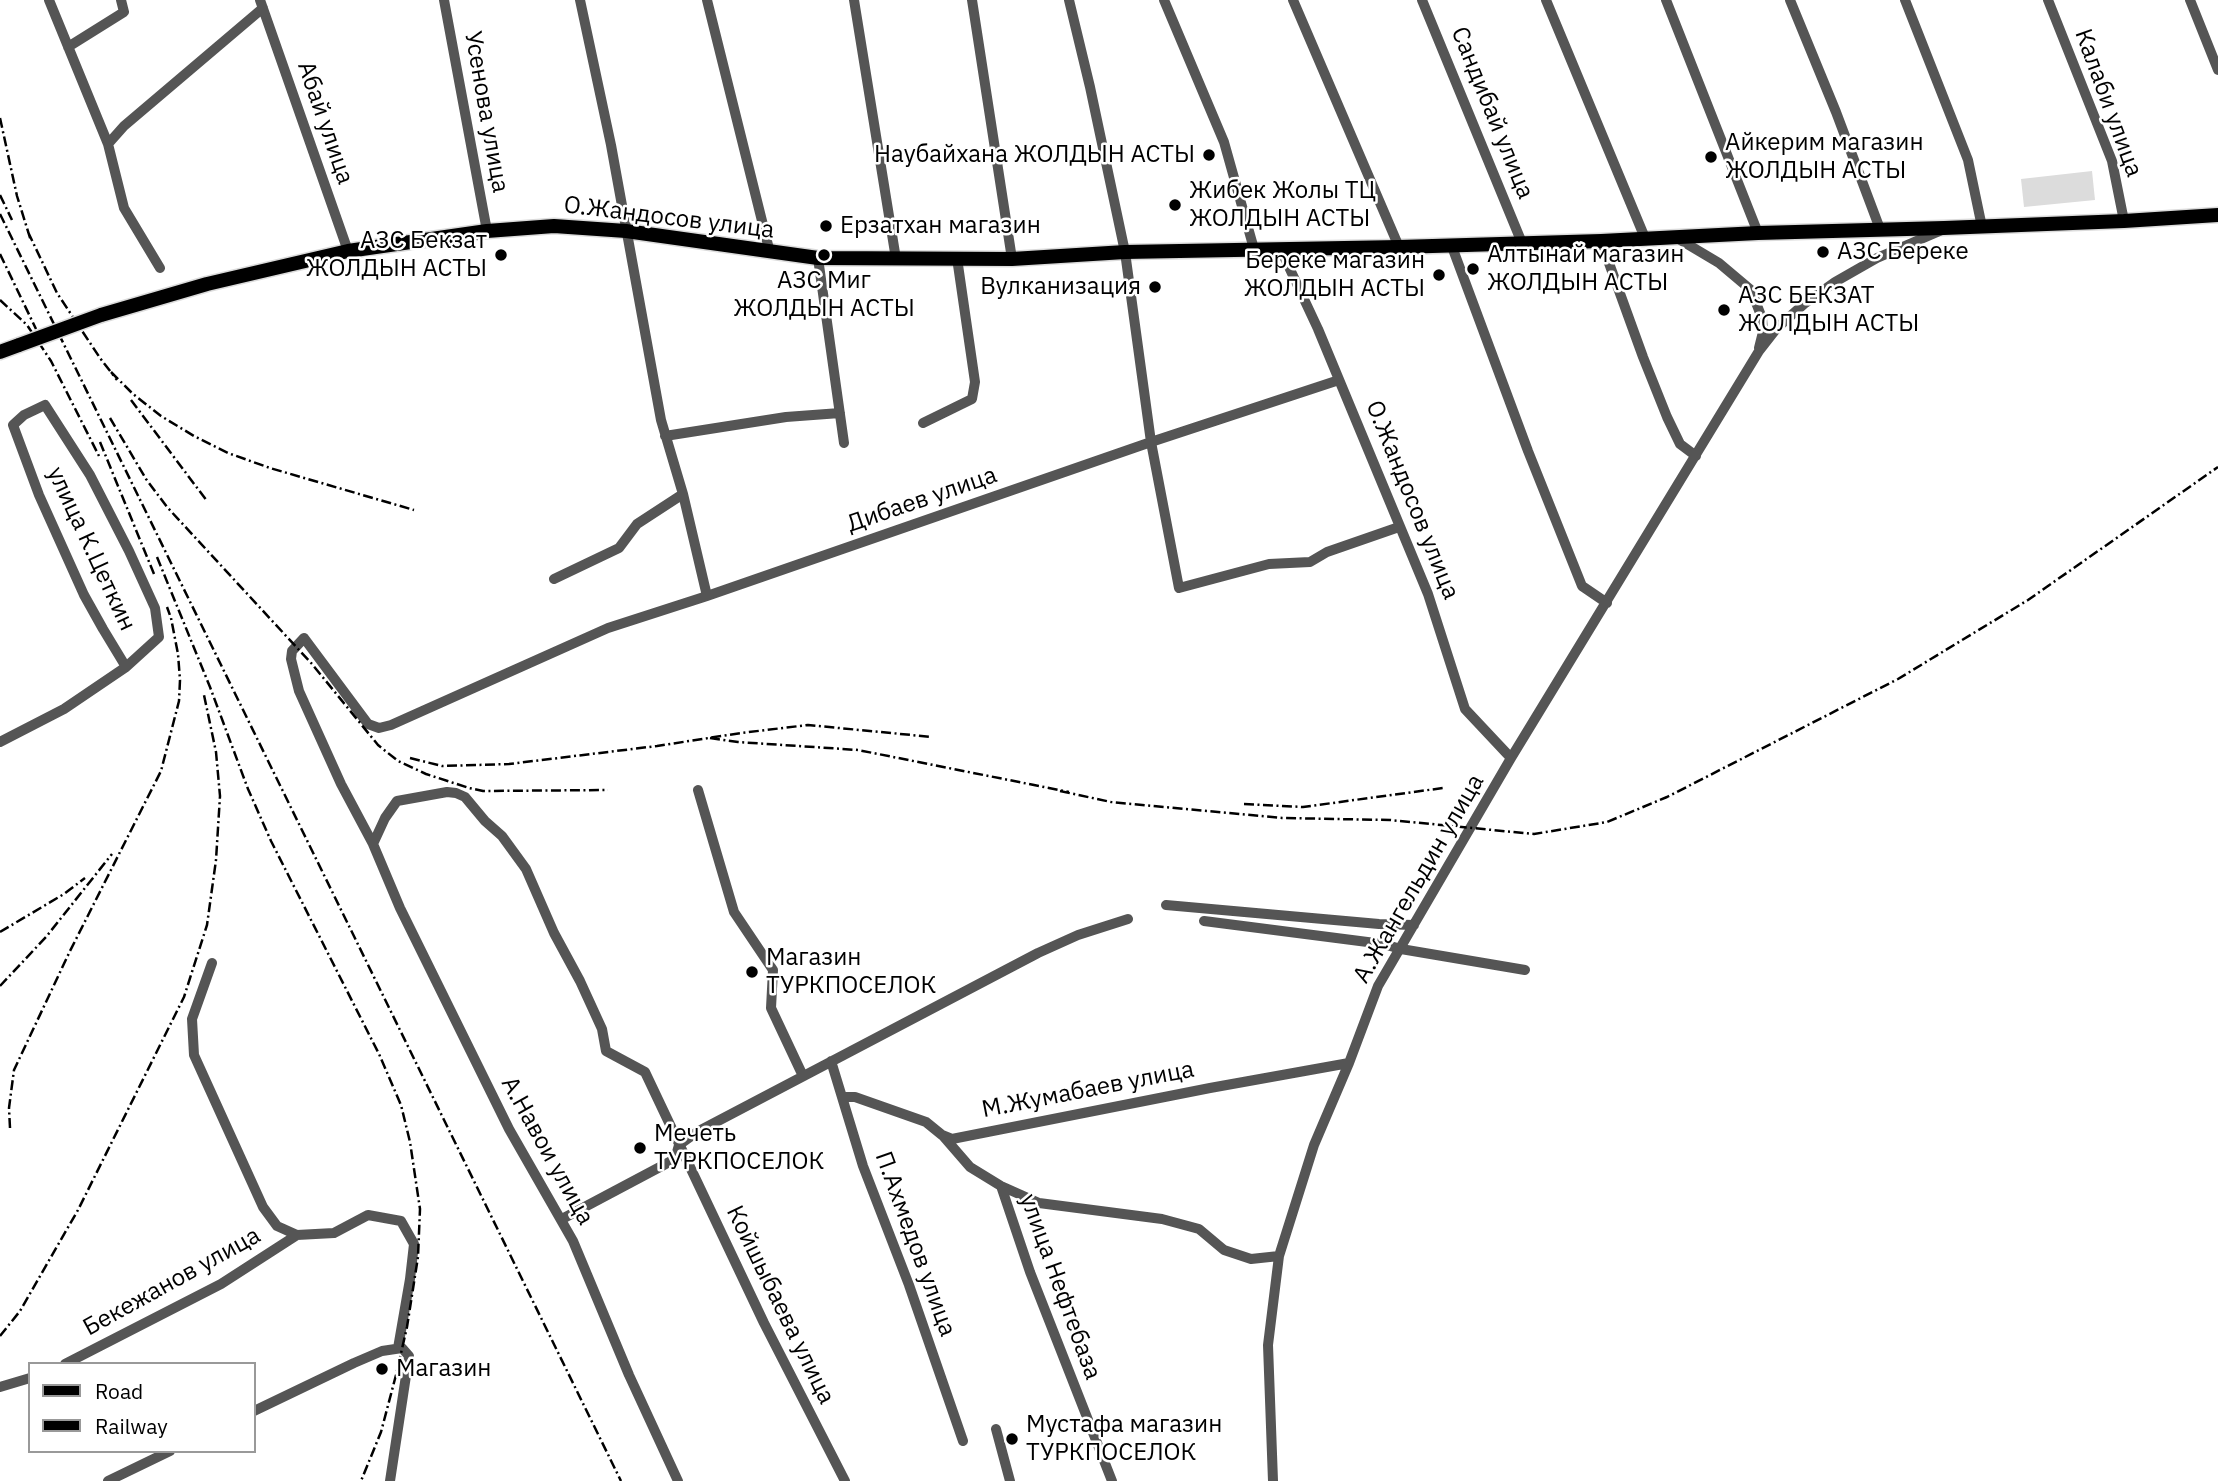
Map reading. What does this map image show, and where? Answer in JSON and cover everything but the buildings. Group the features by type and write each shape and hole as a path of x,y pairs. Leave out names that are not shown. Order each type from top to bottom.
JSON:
{"main road":[{"name":"О.Жандосов улица","path":"0,352 101,315 207,284 348,251 486,231 555,226 626,231 817,258 1012,259 1125,252 1601,241 2218,215"}],"street":[{"path":"48,0 108,144 124,208 160,268"},
{"path":"68,47 124,12 121,0"},
{"name":"Усенова улица","path":"444,0 486,231"},
{"path":"580,0 611,145 665,436 683,494 707,596"},
{"path":"707,0 770,253"},
{"path":"854,0 896,259"},
{"path":"972,0 1012,259"},
{"path":"1069,0 1125,252 1151,442 1179,588 1269,565 1310,562 1327,552 1399,527"},
{"path":"1164,0 1224,142 1254,249"},
{"path":"1293,0 1399,247"},
{"name":"Сандибай улица","path":"1422,0 1522,243"},
{"path":"1546,0 1645,238"},
{"path":"1666,0 1758,233"},
{"path":"1790,0 1880,229"},
{"path":"1905,0 1968,160 1982,227"},
{"name":"Калаби улица","path":"2048,0 2112,161 2124,221"},
{"path":"2190,0 2218,70"},
{"name":"Абай улица","path":"108,144 124,126 261,4 348,251"},
{"name":"А.Жангельдин улица","path":"1273,1481 1268,1345 1279,1256 1314,1145 1378,986 1511,758 1759,351 1777,328 1835,282 1877,258 1944,228"},
{"path":"1675,237 1719,264 1751,290 1762,318 1763,332 1759,351"},
{"path":"1601,241 1667,417 1680,444 1696,456"},
{"path":"1451,244 1528,451 1582,586 1607,603"},
{"name":"О.Жандосов улица","path":"1282,250 1428,594 1465,709 1511,758"},
{"path":"817,258 844,443"},
{"path":"923,423 972,398 974,390 957,258"},
{"name":"Дибаев улица","path":"396,722 608,628 1339,380"},
{"name":"улица К.Цеткин","path":"45,405 90,475 130,551 155,608 159,637 126,667 84,595 39,495 13,425 24,415 45,405"},
{"path":"665,436 786,417 840,413"},
{"path":"554,579 619,548 637,524 683,494"},
{"name":"А.Навои улица","path":"396,722 379,728 368,724 304,638 292,651 293,671 307,710 341,784 373,844 400,908 509,1129 573,1241 629,1375 678,1481"},
{"path":"0,742 64,709 126,667"},
{"path":"698,790 734,912 773,970 771,1008 803,1076"},
{"name":"Койшыбаева улица","path":"373,844 384,818 397,801 447,792 465,797 502,836 526,869 554,933 602,1029 607,1051 645,1072 764,1323 845,1481"},
{"path":"1166,905 1414,925"},
{"path":"562,1219 675,1159 679,1145 697,1132 1038,953 1078,935 1128,919"},
{"path":"1204,920 1383,944 1525,970"},
{"name":"Бекежанов улица","path":"212,964 192,1019 194,1055 263,1207 277,1226 297,1235 334,1233 369,1215 401,1221 414,1244 398,1348"},
{"name":"П.Ахмедов улица","path":"831,1061 863,1166 909,1285 963,1441"},
{"name":"М.Жумабаев улица","path":"942,1135 952,1139 1349,1063"},
{"path":"843,1097 855,1097 926,1122 942,1135 970,1167 1001,1186 1039,1203 1163,1219 1199,1229 1224,1250 1251,1259 1279,1256"},
{"name":"улица Нефтебаза","path":"1001,1186 1030,1272 1112,1481"},
{"name":"Бекежанов улица","path":"69,1362 221,1283 297,1235"},
{"path":"256,1410 382,1351 402,1348 409,1356 390,1481"},
{"path":"0,1387 28,1379"},
{"path":"996,1429 1010,1481"},
{"path":"108,1481 166,1453"}],"shaded area":[{"path":"2092,171 2095,200 2024,207 2021,179"}],"railway":[{"path":"0,118 17,196 31,241"},
{"path":"0,195 12,220"},
{"path":"0,214 621,1481"},
{"path":"28,232 57,293 117,380"},
{"path":"0,254 36,329"},
{"path":"0,300 27,325 51,361 99,456"},
{"path":"111,372 161,416 228,453 414,510"},
{"path":"131,400 207,501"},
{"path":"110,418 146,479 167,507 312,664 378,745 398,761 426,774 483,791 608,790"},
{"path":"100,442 154,574"},
{"path":"1060,791 1111,802 1282,818 1390,820 1534,834 1607,822 1667,797 1898,679 2028,600 2218,467"},
{"path":"157,557 248,789 271,841 379,1054 401,1105 410,1142 420,1209 418,1257 396,1375 381,1432 361,1481"},
{"path":"10,1128 9,1108 14,1070 70,951 161,771 179,701 180,680 178,654 167,607"},
{"path":"0,1336 20,1311 78,1210 184,997 207,925 216,860 220,796 216,752 204,695"},
{"path":"410,758 442,766 509,764 808,725 932,737"},
{"path":"710,738 858,750 1069,792"},
{"path":"1244,804 1303,807 1443,788"},
{"path":"0,986 46,937 112,854"},
{"path":"0,932 64,894 85,878"}],"place":[{"name":"Наубайхана ЖОЛДЫН АСТЫ","path":"1209,155"},
{"name":"Айкерим магазин ЖОЛДЫН АСТЫ","path":"1711,157"},
{"name":"Жибек Жолы ТЦ ЖОЛДЫН АСТЫ","path":"1175,205"},
{"name":"Ерзатхан магазин","path":"826,226"},
{"name":"АЗС Береке","path":"1823,252"},
{"name":"АЗС Бекзат ЖОЛДЫН АСТЫ","path":"501,255"},
{"name":"АЗС Миг ЖОЛДЫН АСТЫ","path":"824,255"},
{"name":"Алтынай магазин ЖОЛДЫН АСТЫ","path":"1473,269"},
{"name":"Береке магазин ЖОЛДЫН АСТЫ","path":"1439,275"},
{"name":"Вулканизация","path":"1155,287"},
{"name":"АЗС БЕКЗАТ ЖОЛДЫН АСТЫ","path":"1724,310"},
{"name":"Магазин ТУРКПОСЕЛОК","path":"752,972"},
{"name":"Мечеть ТУРКПОСЕЛОК","path":"640,1148"},
{"name":"Магазин","path":"382,1369"},
{"name":"Мустафа магазин ТУРКПОСЕЛОК","path":"1012,1439"}]}
